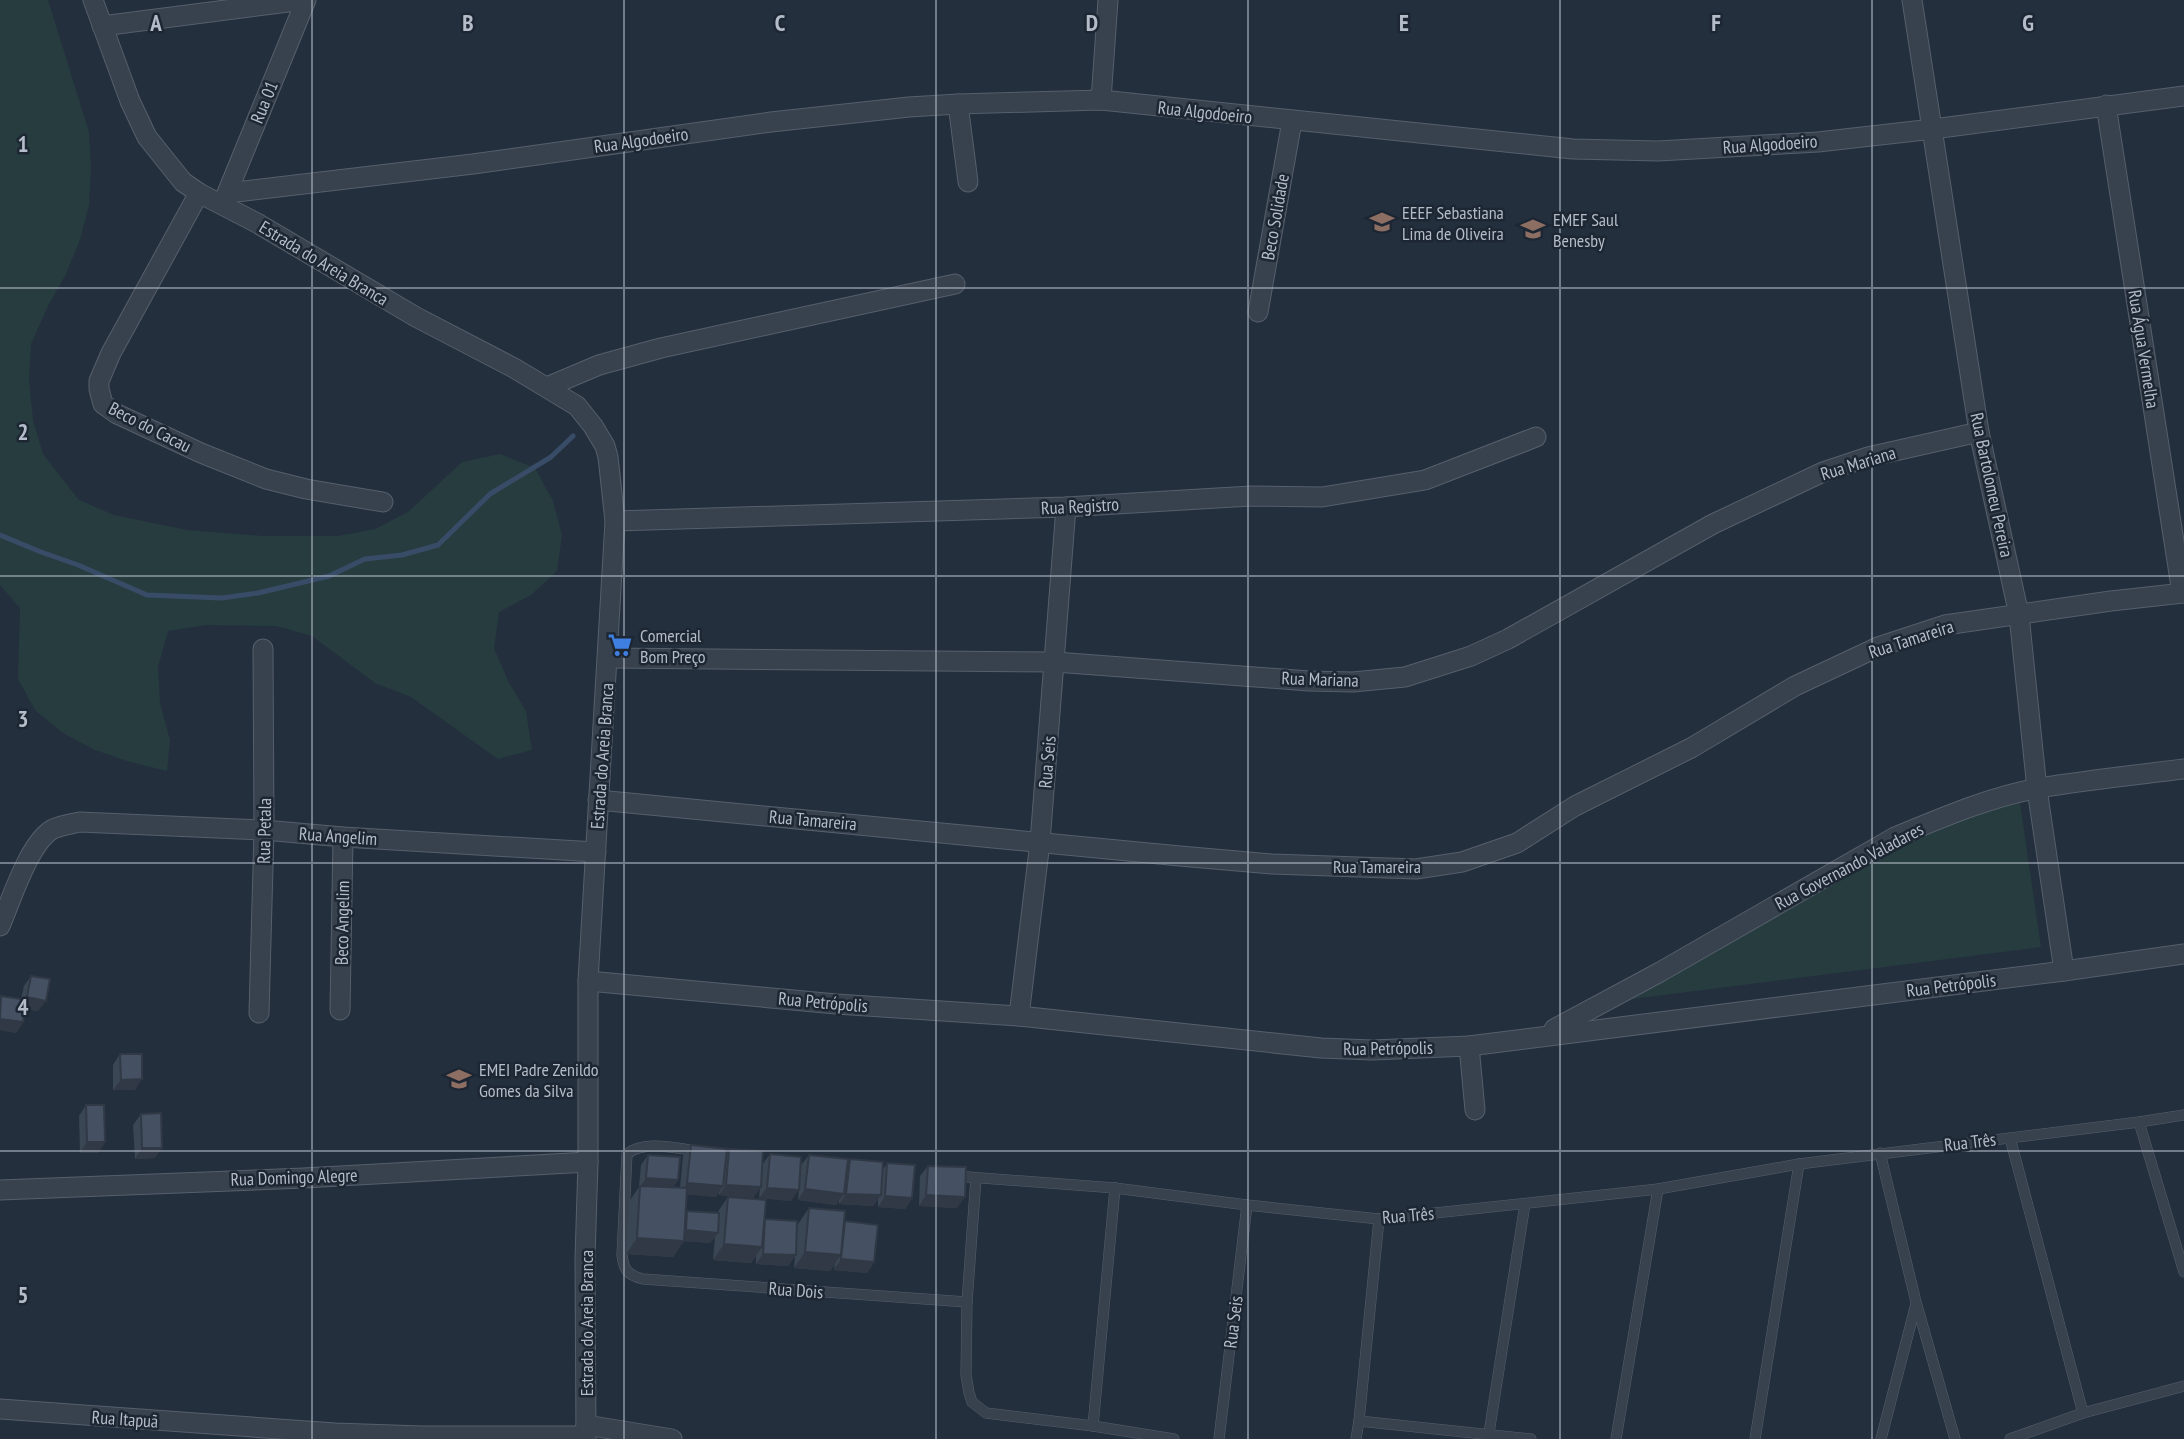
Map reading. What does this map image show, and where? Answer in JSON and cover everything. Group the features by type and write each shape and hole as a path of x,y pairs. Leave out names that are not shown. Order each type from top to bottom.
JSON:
{"street":[{"name":"Estrada do Areia Branca","path":"93,0 130,101 147,137 176,176 199,193 225,198 268,229 416,317 547,387 577,406 602,439 608,457 615,521 589,981 589,1162 585,1258 586,1433"},
{"path":"102,26 304,0"},
{"name":"Rua 01","path":"225,198 304,0"},
{"path":"1101,100 1108,0"},
{"name":"Rua Bartolomeu Pereira","path":"1912,0 1979,432 2019,615 2037,789 2064,971"},
{"name":"Rua Algodoeiro","path":"225,198 771,122 958,104 1101,100 1573,149 1657,151 1818,142 2184,96"},
{"path":"958,104 968,182"},
{"name":"Rua Água Vermelha","path":"2106,105 2183,593"},
{"name":"Beco Solidade","path":"1258,312 1292,121"},
{"name":"Beco do Cacau","path":"199,193 111,353 99,381 103,404 117,414 201,453 266,479 383,502"},
{"path":"547,387 599,365 661,348 956,284"},
{"name":"Rua Mariana","path":"608,658 1055,662 1309,681 1353,682 1405,677 1471,656 1508,639 1713,524 1823,472 1868,457 1979,432"},
{"name":"Rua Registro","path":"615,521 1066,507 1251,496 1322,497 1425,480 1536,437"},
{"name":"Rua Seis","path":"1019,1016 1040,842 1066,507"},
{"name":"Rua Tamareira","path":"598,800 1272,864 1416,869 1462,862 1517,843 1575,806 1691,748 1795,686 1878,648 1945,625 2183,593"},
{"name":"Rua Petala","path":"260,1013 264,830 263,649"},
{"name":"Rua Governando Valadares","path":"1541,1037 1895,838 1971,807 2037,789 2184,769"},
{"name":"Rua Angelim","path":"0,926 33,849 51,830 80,822 264,830 596,852"},
{"name":"Beco Angelim","path":"340,1010 343,837"},
{"name":"Rua Petrópolis","path":"589,981 836,1004 1019,1016 1321,1048 1372,1050 1469,1046 2184,954"},
{"path":"1469,1046 1475,1110"},
{"name":"Rua Domingo Alegre","path":"0,1190 304,1178 589,1162"},
{"name":"Rua Itapuã","path":"0,1409 335,1433 421,1436 586,1433 672,1439"}],"lane":[{"name":"Rua Três","path":"949,1176 1115,1188 1379,1219 1658,1189 1799,1164 2184,1115"},
{"path":"2139,1122 2184,1272"},
{"path":"2010,1138 2083,1413"},
{"name":"Rua Dois","path":"704,1152 650,1146 633,1149 626,1159 622,1255 626,1272 643,1279 967,1303"},
{"path":"1880,1153 1916,1301 1955,1439"},
{"path":"1755,1439 1799,1164"},
{"path":"976,1178 967,1303 966,1375 972,1402 986,1413 1174,1439"},
{"path":"1093,1426 1115,1188"},
{"path":"1616,1439 1658,1189"},
{"path":"1489,1433 1525,1204"},
{"name":"Rua Seis","path":"1219,1439 1247,1205"},
{"path":"1356,1439 1379,1219"},
{"path":"1881,1439 1916,1301"},
{"path":"2010,1439 2083,1413 2184,1386"},
{"path":"1359,1421 1531,1439"}],"green space":[{"path":"0,0 48,0 89,132 89,205 80,240 31,344 29,381 33,420 43,454 79,500 114,515 187,530 263,536 338,536 375,529 408,512 462,462 500,454 535,468 553,501 562,535 557,571 531,595 499,612 494,648 508,681 526,711 532,750 498,759 411,697 375,683 312,636 276,626 206,625 168,631 158,667 160,703 170,740 167,771 95,750 63,733 35,710 18,679 20,608 0,585"},
{"path":"2018,789 2041,947 1577,1006 1930,825"}],"building":[{"path":"31,976 50,979 46,1001 27,997"},
{"path":"1,996 27,1000 23,1022 0,1019"},
{"path":"120,1054 142,1054 142,1079 121,1080"},
{"path":"86,1105 104,1105 105,1142 87,1142"},
{"path":"161,1113 162,1148 142,1148 141,1114"},
{"path":"691,1145 727,1149 723,1186 687,1183"},
{"path":"729,1149 763,1151 761,1187 726,1185"},
{"path":"770,1154 801,1157 799,1190 767,1188"},
{"path":"648,1155 680,1157 678,1180 646,1178"},
{"path":"809,1155 848,1159 844,1194 805,1189"},
{"path":"850,1159 883,1162 881,1195 846,1194"},
{"path":"887,1163 915,1165 912,1198 885,1196"},
{"path":"928,1166 966,1167 965,1197 926,1195"},
{"path":"640,1186 687,1188 684,1241 637,1238"},
{"path":"728,1197 766,1200 762,1247 724,1244"},
{"path":"809,1208 845,1211 841,1255 805,1252"},
{"path":"687,1211 719,1213 718,1233 686,1230"},
{"path":"765,1219 797,1221 796,1255 763,1254"},
{"path":"845,1221 878,1225 874,1262 841,1259"}],"waterway":[{"path":"0,535 147,595 222,598 258,593 329,576 365,559 402,555 438,545 490,494 551,457 573,436"}],"place":[{"name":"EEEF Sebastiana Lima de Oliveira","path":"1382,222"},
{"name":"EMEF Saul Benesby","path":"1533,229"},
{"name":"Comercial Bom Preço","path":"620,645"},
{"name":"EMEI Padre Zenildo Gomes da Silva","path":"459,1079"}]}
